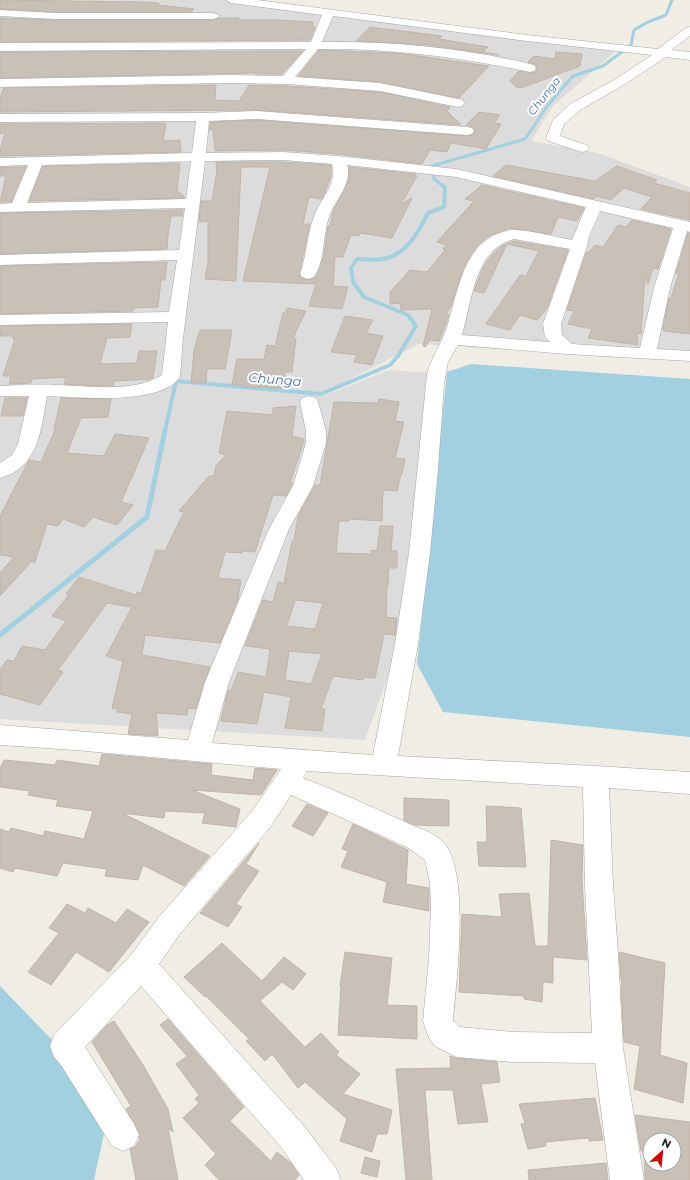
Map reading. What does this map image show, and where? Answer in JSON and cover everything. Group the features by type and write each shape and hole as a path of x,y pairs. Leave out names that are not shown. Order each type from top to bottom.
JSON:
{"street":[{"path":"231,0 527,38 690,56"},
{"path":"0,13 42,16 215,12 208,69"},
{"path":"286,80 315,45 329,12"},
{"path":"582,148 553,138 558,123 575,108 662,53 679,37 690,30"},
{"path":"0,47 109,48 315,45 381,46 475,56 530,68"},
{"path":"0,83 208,69 286,80 380,87 458,103"},
{"path":"0,118 280,116 467,132"},
{"path":"0,391 39,390 114,392 142,390 158,385 171,377 177,317 203,117"},
{"path":"0,162 283,156 338,160 456,173 686,226 670,260 656,310 648,352"},
{"path":"308,274 322,215 342,172 338,160"},
{"path":"18,207 37,161"},
{"path":"0,208 193,203"},
{"path":"567,349 554,338 552,324 579,246 581,236 595,204"},
{"path":"384,765 409,628 423,523 433,400 439,365 452,339 465,289 475,263 496,238 514,234 579,246"},
{"path":"0,260 185,255"},
{"path":"0,320 177,317"},
{"path":"452,339 567,349 648,352 690,356"},
{"path":"0,472 19,459 28,444 39,390"},
{"path":"197,752 217,682 279,529 303,486 316,443 316,431 309,402"},
{"path":"0,735 59,738 197,752 293,771 384,765 596,776 690,783"},
{"path":"123,1135 72,1054 65,1046 141,965 169,926 262,818 293,771"},
{"path":"293,771 383,824 424,843 435,852 442,867 445,928 438,1020 440,1028 446,1036 456,1042 512,1047 608,1048"},
{"path":"596,776 599,885 604,953 608,1048 627,1180"},
{"path":"141,965 292,1136 324,1180"}],"shaded area":[{"path":"0,0 226,0 616,51 553,106 531,141 598,153 690,187 690,361 419,344 321,394 176,381 206,117 161,381 326,395 389,370 431,373 403,601 391,668 365,740 0,719"}],"water":[{"path":"471,364 690,379 690,737 443,712 417,664 447,372"},
{"path":"0,986 111,1101 94,1180 0,1180"}],"building":[{"path":"0,0 140,2 159,3 158,5 194,9 191,12 55,12 0,9"},
{"path":"0,18 55,20 214,20 219,18 239,18 238,20 313,22 313,27 315,27 310,40 0,42"},
{"path":"370,27 442,36 439,39 488,47 483,52 499,55 429,45 356,41"},
{"path":"319,50 398,53 489,66 459,98 380,82 298,76"},
{"path":"303,51 282,74 255,74 256,73 0,78 0,52"},
{"path":"556,52 582,54 580,66 524,87 517,88 510,81 519,71 530,73 535,72 537,69 535,64 528,62 534,56 555,59"},
{"path":"216,85 215,100 239,101 249,85 380,92 450,107 447,111 461,125 257,110 0,112 0,98 4,88"},
{"path":"479,112 500,115 494,123 501,124 486,149 451,143 447,152 430,150 422,164 338,154 283,150 215,151 213,130 210,130 210,122 257,120 467,136 473,135 475,130 466,125"},
{"path":"166,123 163,141 180,140 181,152 0,156 0,150 5,133 0,134 0,124"},
{"path":"216,162 283,162 331,165 331,177 322,199 309,197 303,224 310,224 299,274 301,278 308,280 315,278 319,270 324,255 328,226 330,226 333,211 347,184 349,178 349,167 416,174 415,176 417,176 401,204 412,198 392,238 360,233 359,236 351,235 343,257 335,257 333,286 348,287 342,309 309,306 316,284 243,281 270,167 241,167 236,281 205,279 208,263 208,221 199,222 201,201 212,201 217,170"},
{"path":"180,163 177,190 184,196 184,198 29,201 43,166"},
{"path":"506,165 595,181 617,166 657,180 654,183 690,193 690,220 641,209 652,197 624,188 611,200 596,196 594,199 493,176"},
{"path":"0,167 26,167 11,202 0,202 6,176 0,176"},
{"path":"482,185 584,208 577,221 558,217 551,234 510,228 489,236 478,245 463,269 451,306 446,314 449,315 439,341 430,340 425,347 423,346 432,309 401,310 400,303 390,304 390,292 410,270 427,272 445,250 443,249 447,245 437,242 474,201 465,199"},
{"path":"183,210 182,216 171,216 167,249 0,254 0,213"},
{"path":"632,220 671,229 658,269 653,268 648,284 645,276 641,334 637,333 638,345 588,338 592,329 568,324 574,311 567,310 586,253 589,252 595,245 603,247 618,225 626,227"},
{"path":"688,233 690,233 690,334 664,331 663,328 669,298 671,298 679,273 676,273"},
{"path":"514,241 568,250 547,308 537,320 520,315 510,330 486,324 520,275 526,276 539,251 507,244 484,293 474,291 484,266 492,255 502,246"},
{"path":"167,262 165,280 161,280 158,307 133,308 133,311 0,314 0,266"},
{"path":"287,308 306,311 293,338 296,338 292,372 285,372 282,388 244,387 244,385 232,385 237,359 264,359 267,345 275,346 283,313 285,313"},
{"path":"345,316 373,320 366,333 383,336 372,365 354,362 357,355 331,352"},
{"path":"132,324 130,337 107,338 100,364 137,363 139,351 157,351 153,378 114,381 113,386 97,386 64,384 66,377 32,379 31,383 9,384 11,376 3,376 15,339 13,339 13,336 0,336 0,326"},
{"path":"200,330 232,330 225,369 207,369 206,382 191,383 194,350"},
{"path":"5,398 27,398 23,416 1,416"},
{"path":"61,398 111,399 108,417 81,418 67,453 104,456 115,434 149,438 121,502 133,505 117,525 93,517 84,527 63,519 58,526 47,524 35,562 31,562 0,596 0,573 14,557 0,555 0,516 29,460 41,462 55,430"},
{"path":"379,399 399,402 395,421 404,422 395,458 405,459 402,474 397,491 383,490 382,521 350,519 349,521 339,521 336,553 371,554 371,550 377,551 380,526 393,526 391,551 397,551 397,568 389,568 386,617 397,618 395,635 384,634 375,678 364,677 363,680 333,676 321,709 325,709 322,731 285,728 291,697 264,692 257,724 221,721 228,690 231,691 238,672 266,677 270,649 245,646 263,600 273,602 278,582 284,583 298,516 315,485 320,485 334,402 378,403","holes":["295,600 323,603 315,629 287,626","289,651 322,654 311,684 285,680"]},
{"path":"296,406 292,436 304,439 304,441 290,483 292,483 292,485 286,496 273,495 255,552 225,552 218,578 241,580 239,597 220,643 145,635 142,655 210,667 196,709 188,708 187,715 156,713 158,736 128,734 132,714 117,712 118,709 112,708 123,661 106,656 132,607 107,603 58,670 63,672 40,705 0,694 0,670 7,660 14,661 22,646 45,650 66,621 52,616 69,595 66,594 79,577 136,595 137,592 141,593 156,550 165,551 184,512 179,511 209,476 214,476 216,466 226,455 219,453 227,411 273,415 273,408"},
{"path":"102,754 212,764 211,775 253,780 255,768 277,770 261,795 192,790 240,809 236,827 202,823 205,813 165,811 164,818 122,813 210,856 184,886 143,865 138,880 105,876 107,869 63,863 57,876 15,868 13,872 0,868 0,829 9,832 11,828 43,836 45,831 84,839 93,811 56,806 58,800 28,795 30,791 0,787 0,769 4,760 55,765 57,760 99,766"},
{"path":"404,798 449,800 449,826 415,825 404,820"},
{"path":"307,804 328,813 313,836 292,826"},
{"path":"486,806 521,808 526,867 479,866 477,842 487,842"},
{"path":"353,824 408,850 406,884 429,888 429,911 383,902 387,882 341,867 348,851 342,849"},
{"path":"551,840 583,845 582,880 587,960 553,957 553,983 543,982 542,1002 524,999 524,996 459,992 462,914 502,917 499,894 529,893 535,946 548,946"},
{"path":"259,843 246,864 259,871 236,904 242,907 228,927 200,913"},
{"path":"67,904 85,913 88,908 116,923 127,909 149,922 109,972 76,952 51,985 28,972 59,933 49,928"},
{"path":"222,943 262,981 284,957 306,974 293,990 282,982 260,1001 305,1047 321,1033 339,1052 336,1055 360,1074 343,1094 392,1110 387,1134 377,1134 372,1152 340,1141 347,1119 305,1082 298,1088 272,1054 265,1061 246,1041 249,1039 206,996 205,997 184,977"},
{"path":"345,952 392,958 387,1005 417,1006 417,1039 338,1035 340,986"},
{"path":"619,952 665,963 660,1055 687,1063 683,1103 634,1089 640,1046 624,1042 621,990 622,981"},
{"path":"168,1019 244,1107 230,1121 271,1161 277,1152 291,1163 299,1175 295,1180 219,1180 205,1165 216,1154 183,1118 199,1103 195,1099 199,1095 176,1064 187,1056 160,1025"},
{"path":"114,1021 143,1065 168,1109 173,1132 168,1128 178,1180 136,1180 130,1149 135,1147 140,1141 140,1134 126,1109 131,1106 92,1042 107,1025"},
{"path":"450,1056 456,1058 497,1062 500,1082 481,1084 488,1122 458,1124 453,1090 425,1090 432,1180 406,1180 396,1069 451,1068"},
{"path":"595,1098 603,1140 589,1141 589,1138 545,1142 546,1146 528,1149 521,1124 525,1123 519,1104"},
{"path":"635,1115 690,1122 690,1180 645,1180 645,1172 682,1172 682,1132 642,1132 642,1151"},
{"path":"365,1157 380,1161 377,1177 361,1173"},
{"path":"606,1163 608,1180 529,1180 528,1170"}],"waterway":[{"name":"Chunga","path":"432,166 525,139 548,105 573,76 603,66 631,45 634,30 648,22 666,15 672,0"},
{"name":"Chunga","path":"433,171 434,179 443,186"},
{"name":"Chunga","path":"165,431 176,381 321,394 390,365 398,356 416,326 408,315 364,297 353,282 351,268 357,259 383,259 391,257 405,248 420,228 428,213 444,207 445,188 443,186"},
{"name":"Chunga","path":"0,635 147,517 165,430"}]}
